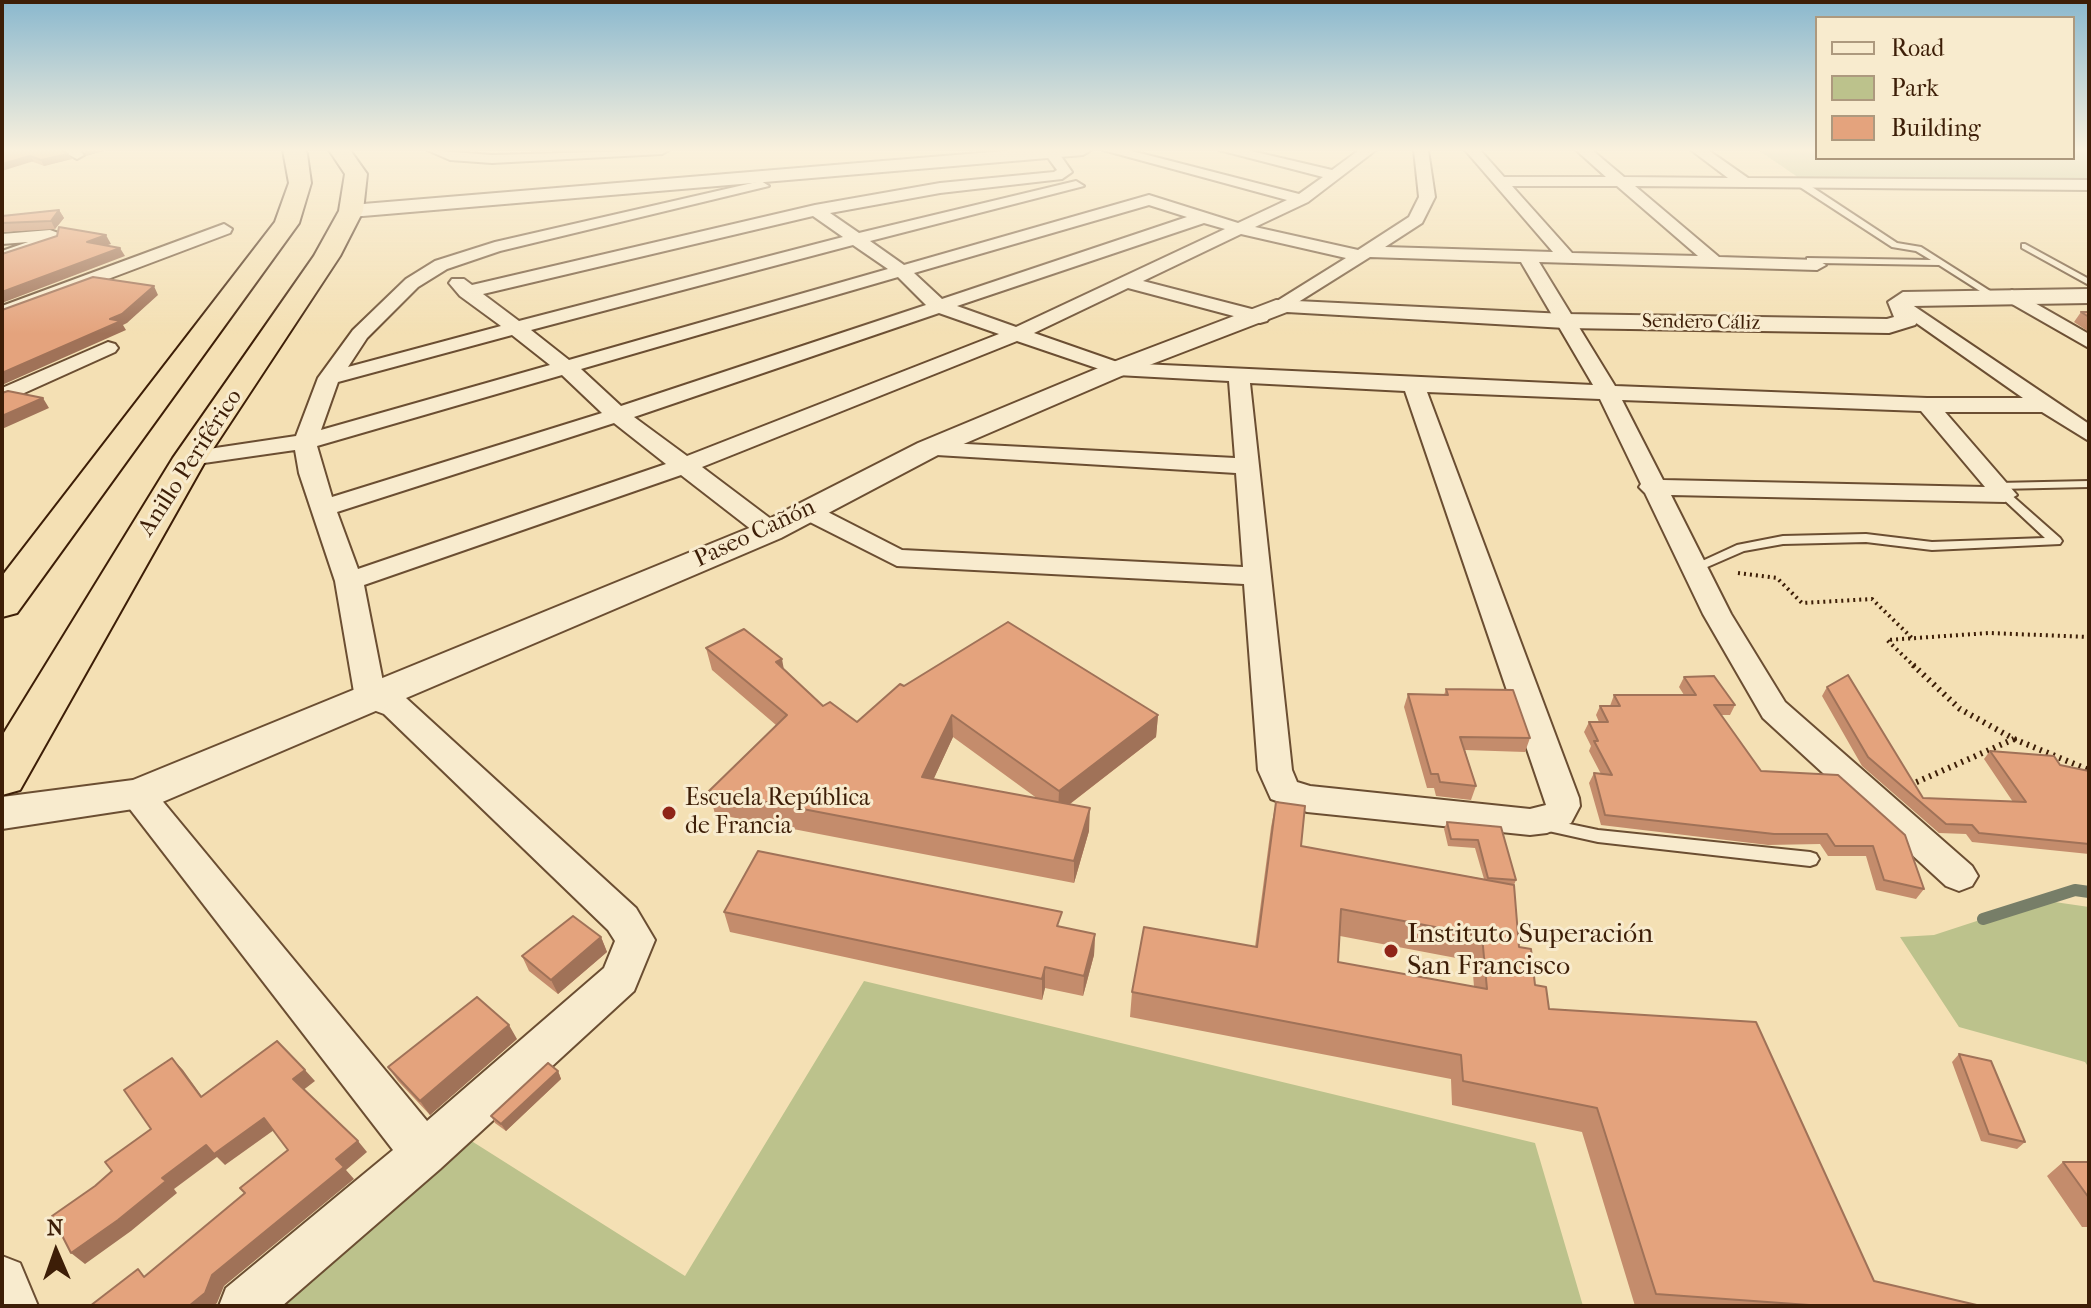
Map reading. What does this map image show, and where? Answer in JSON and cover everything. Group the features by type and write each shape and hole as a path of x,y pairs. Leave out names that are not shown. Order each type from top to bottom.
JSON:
{"highway":[{"path":"2,604 287,223 291,211"},
{"name":"Anillo Periférico","path":"2,777 190,458 327,256 351,211"},
{"path":"174,376 211,362 246,363 252,369"}],"street":[{"path":"244,1306 424,1153 620,979 635,940 622,919 395,706 371,698 349,581 326,507 311,473 305,442 329,378 360,334 412,283 441,265 495,247 652,211"},
{"path":"467,292 811,211"},
{"path":"816,211 902,271 938,306 1117,369 1414,385 1927,405 2047,405"},
{"path":"329,378 513,328 980,211"},
{"path":"190,458 305,442 1111,211"},
{"path":"1185,211 1241,229 1366,254 1817,265"},
{"path":"349,581 684,466 1014,335 1278,211"},
{"name":"Paseo Cañón","path":"2,813 138,795 770,531 928,449 1117,369 1272,311 1366,254 1416,220 1420,211"},
{"path":"1526,211 1569,260"},
{"path":"1654,211 1716,263"},
{"path":"976,212 1068,262 1099,273 1130,283 1272,311"},
{"path":"326,507 617,415 1204,217"},
{"path":"2,313 224,229"},
{"path":"2,239 50,235 55,238 2,257"},
{"path":"1528,259 1607,391 1693,568 1774,710 1959,876"},
{"path":"441,265 467,292 567,368 617,415 770,531"},
{"path":"2003,296 2089,342"},
{"path":"1899,302 1915,297 2089,296"},
{"path":"1899,302 2089,434"},
{"name":"Sendero Cáliz","path":"1272,311 1565,321 1889,326 1907,320 1899,302"},
{"path":"2,396 108,348"},
{"path":"1239,376 1275,770 1283,790 1307,799 1530,822 1559,814 1563,806 1562,798 1414,385"},
{"path":"1927,405 2002,491"},
{"path":"928,449 1249,466"},
{"path":"1651,487 2002,491"},
{"path":"807,511 897,558 1257,576"},
{"path":"138,795 424,1153"},
{"path":"2,1281 13,1306"}],"lane":[{"path":"1843,211 1895,245 1918,249 2003,296"},
{"path":"2025,246 2089,282"},
{"path":"1817,265 1810,260 1940,263"},
{"path":"2002,491 2089,484"},
{"path":"1693,568 1741,548 1783,540 1866,538 1932,546 2056,541 2002,491"},
{"path":"1530,822 1598,836 1810,859"}],"path":[{"path":"1693,568 1777,578 1802,603 1872,599 1912,638"},
{"path":"2089,637 1989,633 1887,640 1960,709 2014,739 2089,770"},
{"path":"1875,800 2014,739"}],"green space":[{"path":"2041,900 2089,907 2089,1068 2085,1062 1959,1027 1900,937 1934,935"},
{"path":"864,981 1535,1143 1583,1306 277,1306 462,1135 685,1276"}],"building":[{"path":"58,211 51,221 2,223 2,216"},
{"path":"59,227 106,235 87,242 120,248 2,292 2,254 57,236"},
{"path":"93,277 154,286 122,314 110,319 121,321 2,373 2,310"},
{"path":"8,391 43,398 2,416 2,393"},
{"path":"1008,622 1158,715 1059,791 952,715 922,777 1090,808 1074,861 709,791 787,715 706,648 744,629 782,659 776,662 823,706 830,702 857,722 900,684 904,686"},
{"path":"1848,675 1923,798 2026,802 1990,751 2054,756 2060,765 2089,771 2089,844 1979,833 1972,825 1946,824 1868,757 1827,687"},
{"path":"1714,676 1735,705 1714,705 1761,771 1838,775 1905,835 1924,889 1884,880 1873,846 1835,846 1827,834 1774,834 1605,815 1594,773 1612,775 1594,741 1598,741 1589,722 1608,722 1600,706 1620,706 1614,695 1696,695 1684,677"},
{"path":"1446,689 1513,690 1530,738 1460,737 1476,786 1440,782 1438,774 1431,774 1408,694 1448,695"},
{"path":"1276,802 1305,806 1301,846 1514,885 1519,947 1531,949 1535,985 1546,987 1549,1009 1756,1022 1874,1281 1981,1306 1823,1306 1656,1294 1597,1108 1463,1081 1461,1055 1132,992 1144,927 1257,947","holes":["1341,909 1482,936 1487,989 1338,962"]},
{"path":"1447,822 1501,827 1516,880 1488,878 1478,840 1451,839"},
{"path":"758,851 1062,912 1057,926 1095,934 1084,976 1045,967 1042,979 724,912"},
{"path":"573,916 601,937 551,980 522,956"},
{"path":"477,997 509,1025 420,1101 388,1067"},
{"path":"277,1041 305,1070 293,1079 358,1141 336,1159 344,1167 212,1275 205,1293 189,1306 90,1306 138,1269 144,1277 245,1193 240,1188 288,1150 264,1118 214,1154 206,1145 162,1178 166,1181 118,1220 71,1253 52,1216 95,1186 112,1171 105,1162 151,1129 124,1090 172,1058 201,1097"},
{"path":"1959,1054 1991,1061 2025,1142 1989,1134"},
{"path":"548,1063 558,1071 501,1124 491,1116"},
{"path":"2063,1162 2089,1162 2089,1198"}],"waterway":[{"path":"1983,919 2075,890 2089,892"}],"place":[{"name":"Escuela República de Francia","path":"669,813"},
{"name":"Instituto Superación San Francisco","path":"1391,951"}]}
